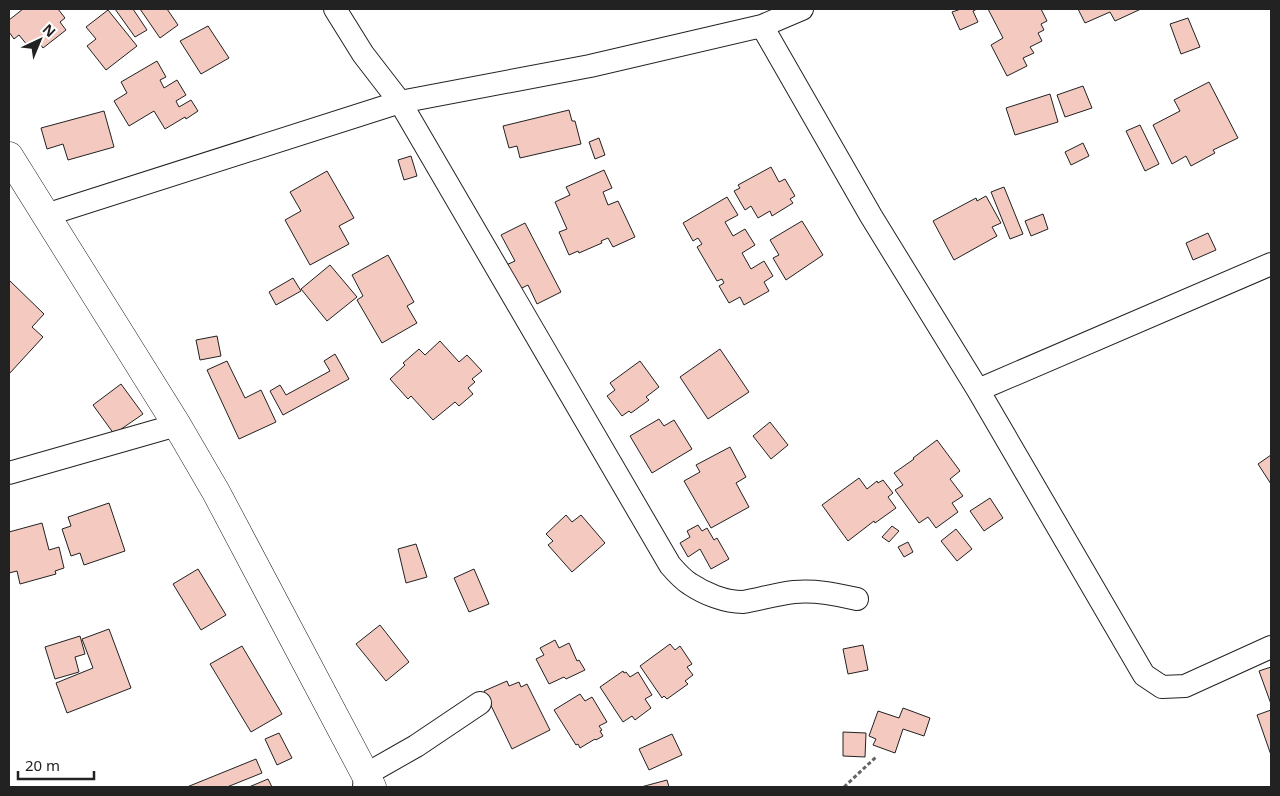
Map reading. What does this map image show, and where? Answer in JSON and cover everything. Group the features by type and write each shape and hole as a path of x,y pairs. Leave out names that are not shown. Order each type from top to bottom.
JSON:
{"street":[{"path":"334,9 363,54 400,102 670,565 689,584 712,595 736,602 804,591 822,592 857,599"},
{"path":"46,214 400,102 590,66 762,26 802,9"},
{"path":"762,26 870,216 978,390 1144,675 1162,687 1185,686 1271,647"},
{"path":"9,156 177,425 216,492 367,783 416,746 480,703"},
{"path":"978,390 1271,264"},
{"path":"9,473 177,425"}],"path":[{"path":"844,787 876,757"}],"building":[{"path":"23,9 58,9 65,18 60,22 66,30 43,48 37,40 28,46 19,35 14,39 9,32 9,20"},
{"path":"115,9 133,9 147,30 135,37"},
{"path":"140,9 167,9 178,25 160,38"},
{"path":"961,9 977,9 973,11 978,22 960,30 952,12"},
{"path":"988,9 1041,9 1047,21 1041,24 1044,30 1038,33 1042,41 1030,47 1034,53 1023,58 1027,66 1007,76 991,45 1003,38"},
{"path":"1078,9 1141,9 1115,21 1110,12 1085,23"},
{"path":"108,10 137,46 106,70 87,46 96,39 86,27"},
{"path":"1188,18 1200,47 1181,54 1170,24"},
{"path":"208,26 229,58 201,74 180,41"},
{"path":"157,61 166,77 160,80 164,88 177,80 186,95 176,101 179,107 191,100 198,111 165,129 154,111 129,126 114,101 127,93 121,82"},
{"path":"1209,82 1238,138 1213,150 1215,153 1191,166 1186,156 1172,164 1153,125 1180,111 1174,100"},
{"path":"1083,86 1092,108 1065,117 1057,95"},
{"path":"1050,94 1058,122 1015,135 1006,108"},
{"path":"569,110 572,121 575,121 581,144 520,158 517,146 509,148 503,126"},
{"path":"104,111 114,147 68,160 63,144 47,149 41,128"},
{"path":"1140,125 1159,164 1145,171 1126,131"},
{"path":"599,138 605,155 595,159 589,142"},
{"path":"1083,143 1089,156 1071,165 1065,152"},
{"path":"411,156 417,176 404,180 398,160"},
{"path":"771,167 779,182 785,179 795,196 790,199 793,203 772,216 770,211 758,218 751,206 745,210 734,191 740,188 738,185"},
{"path":"604,170 612,188 603,192 608,205 618,201 635,237 613,247 608,238 601,241 602,243 579,253 578,251 569,255 559,232 567,229 555,202 570,195 566,187"},
{"path":"327,171 354,218 339,226 349,244 310,265 285,220 301,211 290,192"},
{"path":"1004,187 1023,234 1010,239 991,192"},
{"path":"986,196 1001,223 992,227 997,236 954,260 933,221 976,198 977,201"},
{"path":"727,197 738,215 725,222 733,236 745,229 755,245 742,253 751,269 764,261 773,276 764,282 769,291 744,305 740,297 729,303 719,286 724,283 722,279 717,281 697,247 702,244 698,238 693,241 683,223"},
{"path":"1043,214 1048,229 1031,236 1025,221"},
{"path":"802,221 823,255 786,280 773,258 779,255 770,240"},
{"path":"525,223 561,292 537,304 528,285 516,291 504,266 515,261 501,235"},
{"path":"1208,233 1216,250 1193,260 1186,243"},
{"path":"388,255 414,302 407,306 417,323 382,343 357,300 363,296 352,275"},
{"path":"330,265 357,297 327,321 301,289"},
{"path":"293,278 301,291 276,305 269,292"},
{"path":"9,280 44,314 32,327 43,337 9,374"},
{"path":"217,336 221,356 200,360 196,340"},
{"path":"440,341 459,362 467,355 482,371 472,379 475,382 468,388 473,394 459,406 455,402 433,420 411,396 408,399 390,379 405,365 403,363 419,349 425,355"},
{"path":"720,349 749,392 708,419 680,377"},
{"path":"335,354 349,379 283,415 270,391 280,385 286,395 330,371 324,361"},
{"path":"227,361 245,398 261,390 276,422 239,439 207,370"},
{"path":"640,361 659,387 646,397 649,400 631,413 629,411 622,416 607,396 615,390 610,383"},
{"path":"121,384 143,414 114,434 93,405"},
{"path":"659,419 664,426 674,420 692,449 652,473 630,436"},
{"path":"770,422 788,445 771,459 753,436"},
{"path":"937,440 960,471 950,479 963,496 952,503 958,512 936,528 928,517 919,523 895,490 903,485 894,473"},
{"path":"730,447 746,477 736,483 749,507 711,528 684,481 700,472 696,465"},
{"path":"1271,455 1271,484 1258,464"},
{"path":"859,478 867,489 877,481 878,483 883,480 893,493 888,497 896,508 875,523 874,521 848,541 822,505"},
{"path":"990,498 1003,518 984,531 970,511"},
{"path":"109,503 125,551 84,565 80,553 71,556 62,529 71,526 68,517"},
{"path":"566,515 572,522 581,515 605,543 572,572 548,545 553,541 546,534"},
{"path":"42,523 49,550 59,547 64,568 55,571 56,574 20,584 17,571 9,573 9,532"},
{"path":"698,525 702,531 707,528 714,540 717,538 729,559 711,569 700,549 688,557 680,543 690,537 687,531"},
{"path":"892,526 899,531 889,542 882,537"},
{"path":"956,529 972,549 957,561 941,541"},
{"path":"908,542 913,552 904,557 898,547"},
{"path":"416,544 427,577 406,583 398,549"},
{"path":"198,569 226,615 201,630 173,584"},
{"path":"474,569 489,604 469,612 454,578"},
{"path":"380,625 409,662 386,681 356,644"},
{"path":"109,629 131,688 67,713 56,683 93,668 82,639"},
{"path":"80,636 85,654 75,657 79,672 55,679 45,647"},
{"path":"555,640 559,648 569,643 577,661 579,660 585,670 566,679 564,677 549,684 536,659 544,655 540,648"},
{"path":"670,644 675,650 680,646 692,664 687,667 693,675 685,681 688,684 667,699 664,696 662,698 640,666"},
{"path":"863,645 868,670 848,674 843,649"},
{"path":"242,646 282,714 251,732 210,664"},
{"path":"1271,667 1271,704 1259,671"},
{"path":"623,671 630,677 638,672 652,695 645,699 651,708 635,720 632,716 623,722 600,687"},
{"path":"507,681 509,686 519,682 521,687 527,684 550,730 512,749 484,691"},
{"path":"580,694 585,701 592,697 607,722 599,726 603,736 580,748 578,744 576,745 554,710"},
{"path":"903,708 930,718 924,736 903,729 895,753 873,745 876,739 869,736 878,711 899,718"},
{"path":"1271,710 1271,755 1257,715"},
{"path":"843,732 866,733 865,757 843,756"},
{"path":"279,733 292,758 277,765 265,739"},
{"path":"672,734 682,755 649,770 639,749"},
{"path":"256,759 262,773 227,787 187,787"},
{"path":"268,779 272,787 249,787"},
{"path":"667,780 669,787 641,787"}]}
